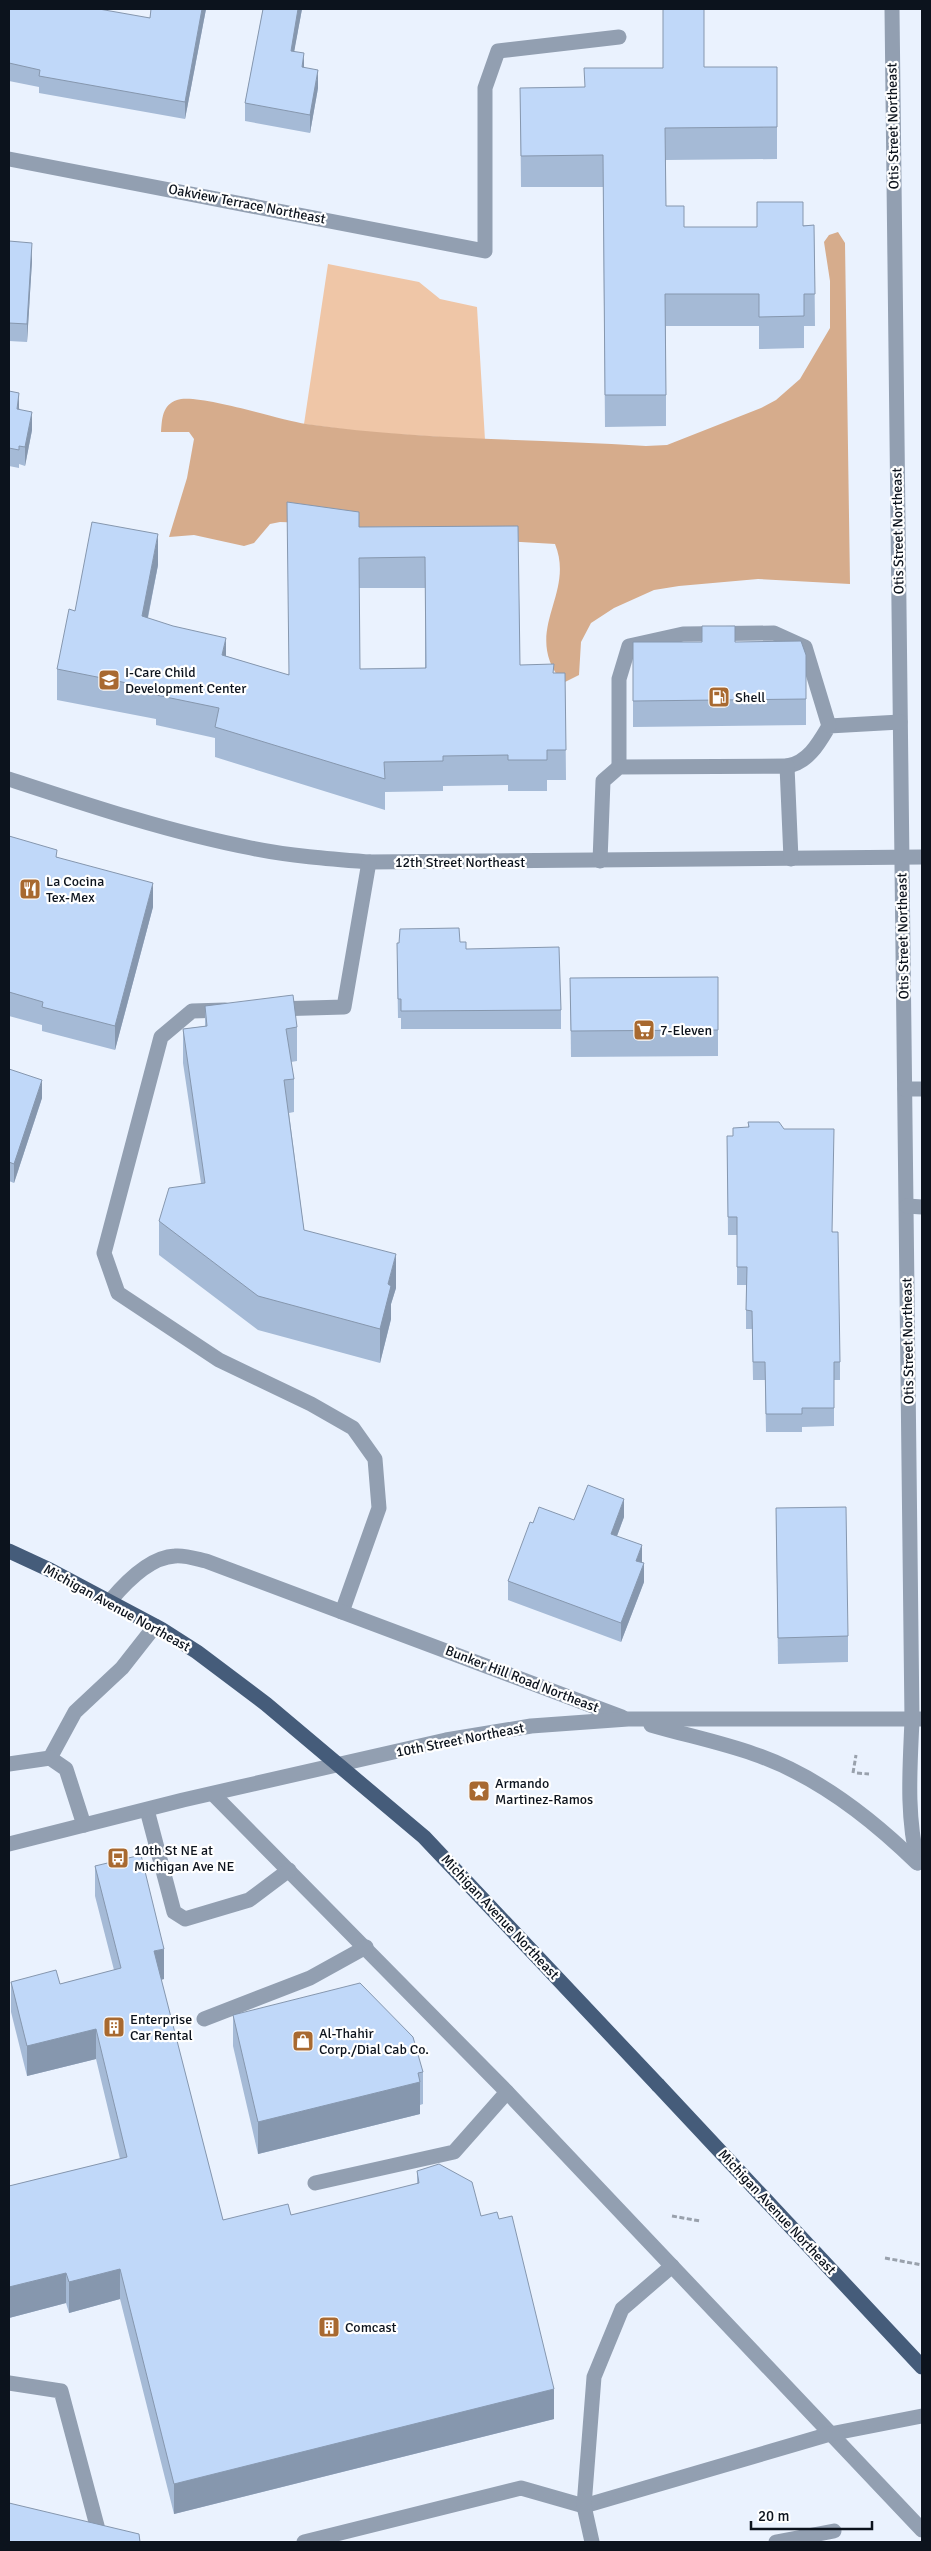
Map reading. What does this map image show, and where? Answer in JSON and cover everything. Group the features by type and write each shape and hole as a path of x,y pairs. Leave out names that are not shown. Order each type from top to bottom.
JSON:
{"main road":[{"name":"Michigan Avenue Northeast","path":"9,1551 110,1601 155,1626 232,1677 340,1765 424,1837 922,2367"}],"street":[{"name":"Otis Street Northeast","path":"892,9 907,1206 917,1720 909,1800 912,1835 920,1866"},
{"name":"Oakview Terrace Northeast","path":"9,159 484,251 485,88 498,51 618,37"},
{"path":"600,861 603,781 619,767 787,766 797,765 816,748 829,726 805,646 774,633 683,634 629,646 619,679 619,767"},
{"path":"829,726 900,722"},
{"path":"787,766 791,859"},
{"name":"12th Street Northeast","path":"9,779 194,835 252,848 369,862 922,857"},
{"path":"259,1009 344,1007 369,862"},
{"path":"240,1010 192,1011 161,1037 104,1253 118,1293 219,1360 311,1404 353,1428 375,1459 379,1508 342,1612"},
{"path":"906,1089 922,1089"},
{"path":"907,1206 922,1207"},
{"name":"Bunker Hill Road Northeast","path":"110,1601 127,1580 149,1565 175,1556 206,1561 628,1719 755,1754 785,1767 846,1802 894,1840 920,1866"},
{"path":"50,1758 75,1712 122,1668 155,1626"},
{"name":"10th Street Northeast","path":"9,1844 340,1765 498,1731 563,1722 628,1719 917,1720"},
{"path":"9,1764 50,1758 66,1769 84,1825"},
{"path":"214,1794 507,2092 922,2530"},
{"path":"147,1810 174,1912 185,1919 249,1900 289,1870"},
{"path":"204,2019 310,1978 366,1947"},
{"path":"315,2183 454,2152 507,2092"},
{"path":"592,2542 584,2506 594,2377 622,2309 672,2266"},
{"path":"9,2383 61,2391 100,2537"},
{"path":"304,2542 521,2488 584,2506 830,2434 922,2416"},
{"path":"776,2542 834,2530"},
{"path":"82,2532 118,2542"}],"path":[{"path":"852,1781 856,1754"},
{"path":"854,1772 869,1774"},
{"path":"672,2216 700,2221"},
{"path":"885,2258 922,2265"}],"shaded area":[{"path":"838,232 845,243 850,584 758,579 654,590 614,608 591,623 581,642 579,675 563,683 551,664 547,647 547,630 559,580 560,563 555,544 504,541 403,545 340,524 280,522 270,524 254,543 244,546 194,535 169,537 187,478 194,439 189,432 161,432 163,417 168,405 177,400 202,400 220,403 294,422 348,429 433,436 646,446 667,445 761,408 776,400 800,379 830,328 830,281 824,242 829,235"},
{"path":"328,264 419,282 440,299 477,307 485,440 364,432 304,424"}],"building":[{"path":"9,9 99,9 150,18 151,9 202,9 185,102 39,76 40,70 9,63"},
{"path":"263,9 298,9 291,51 304,53 302,67 318,70 310,115 245,103"},
{"path":"663,9 704,9 704,67 777,67 777,127 665,128 666,206 684,206 684,227 757,227 757,202 803,202 803,226 814,225 815,294 804,294 804,316 759,317 759,294 665,294 666,395 605,395 603,155 521,156 520,88 585,87 584,68 663,68"},
{"path":"9,241 32,243 27,324 9,323"},
{"path":"9,391 19,393 17,409 32,412 25,447 19,446 19,450 9,448"},
{"path":"287,502 359,512 359,527 518,526 520,665 554,664 553,673 565,673 566,750 547,750 547,760 508,760 508,755 443,756 443,761 384,762 385,779 215,727 219,708 156,695 157,689 57,669 69,609 75,611 92,522 158,534 142,616 173,626 226,638 222,655 289,675","holes":["425,557 426,668 360,669 359,558"]},
{"path":"702,626 735,626 735,642 801,641 806,655 806,699 633,701 633,642 702,642"},
{"path":"9,836 57,850 56,857 153,883 115,1026 42,1007 43,1002 9,992"},
{"path":"459,928 460,942 466,942 466,949 559,947 561,1010 401,1011 401,999 398,999 397,943 399,943 400,929"},
{"path":"718,977 718,1030 571,1031 570,978"},
{"path":"293,995 297,1027 286,1029 294,1079 284,1080 304,1230 396,1254 388,1284 391,1286 380,1329 258,1296 159,1221 169,1188 205,1183 183,1029 207,1026 205,1006"},
{"path":"9,1069 42,1080 14,1164 9,1162"},
{"path":"748,1122 779,1122 784,1129 834,1129 832,1232 838,1232 840,1362 834,1362 834,1408 802,1408 802,1414 766,1414 765,1362 753,1362 752,1311 746,1310 747,1267 737,1267 737,1217 728,1217 727,1136 733,1136 733,1128 749,1127"},
{"path":"588,1485 624,1499 611,1534 642,1545 636,1561 644,1563 621,1623 508,1581 530,1522 533,1523 539,1507 574,1520"},
{"path":"846,1507 848,1636 778,1638 776,1508"},
{"name":"Comcast","path":"141,1855 164,1949 154,1951 223,2220 288,2204 291,2215 419,2183 417,2171 439,2164 472,2182 481,2216 497,2212 499,2219 512,2216 554,2389 174,2484 120,2269 69,2282 66,2273 9,2287 9,2186 127,2157 96,2029 27,2046 11,1982 56,1970 60,1984 121,1968 95,1866"},
{"path":"360,1983 413,2037 423,2072 418,2073 420,2082 258,2122 233,2015"},
{"path":"9,2503 139,2534 140,2542 9,2542"}],"place":[{"name":"I-Care Child Development Center","path":"109,680"},
{"name":"Shell","path":"719,697"},
{"name":"La Cocina Tex-Mex","path":"30,889"},
{"name":"7-Eleven","path":"644,1030"},
{"name":"Armando Martinez-Ramos","path":"479,1791"},
{"name":"10th St NE at Michigan Ave NE","path":"118,1858"},
{"name":"Enterprise Car Rental","path":"114,2027"},
{"name":"Al-Thahir Corp./Dial Cab Co.","path":"303,2041"},
{"name":"Comcast","path":"329,2327"}]}
